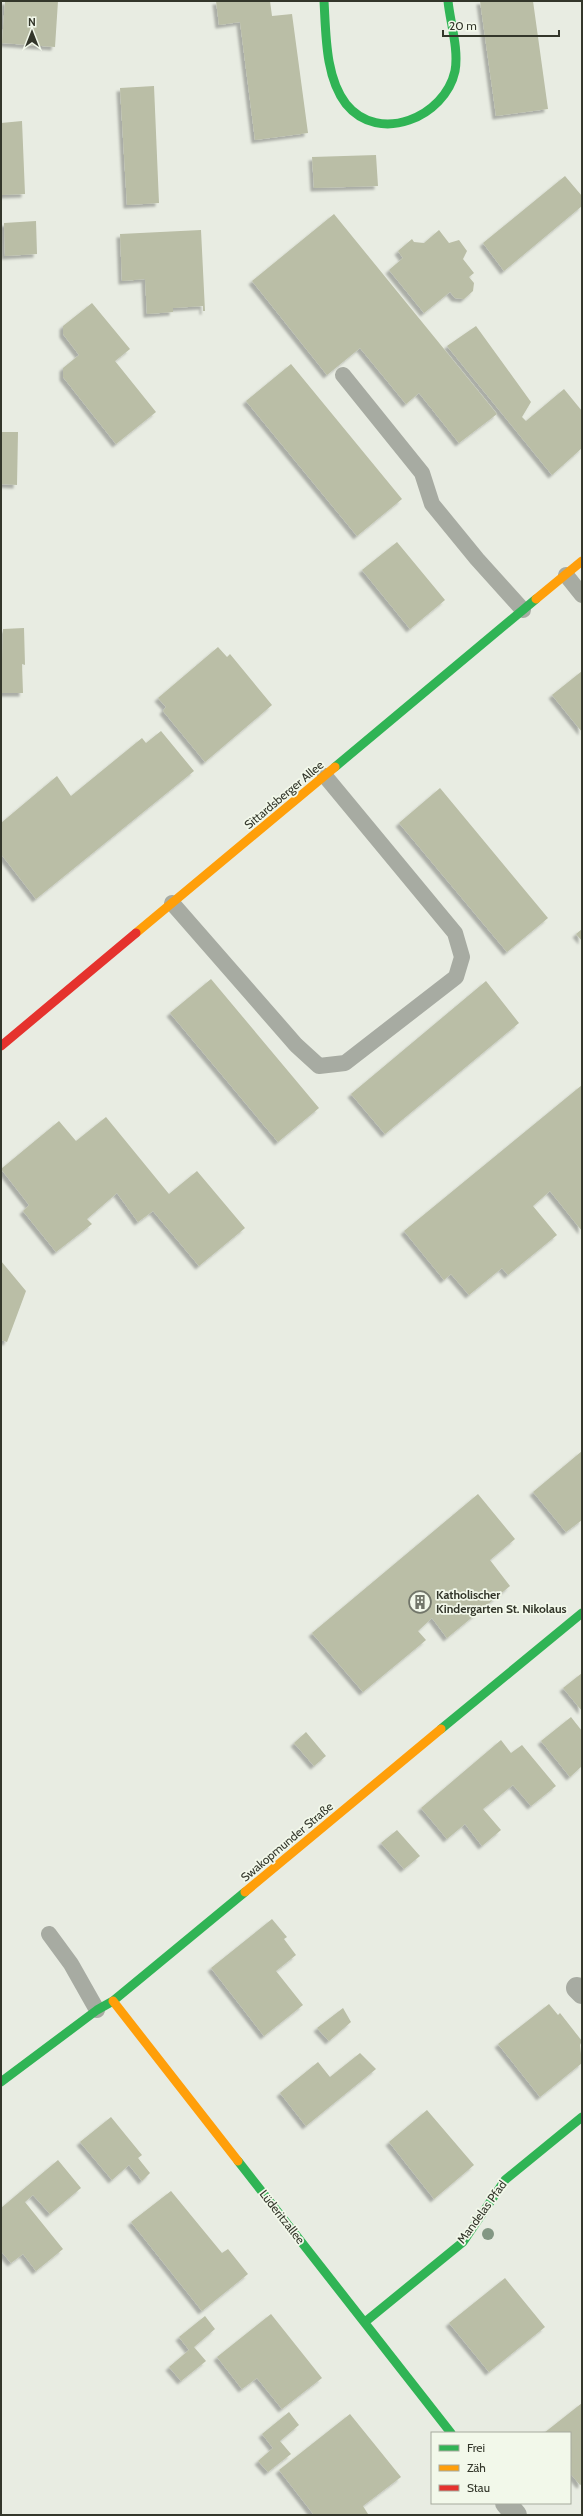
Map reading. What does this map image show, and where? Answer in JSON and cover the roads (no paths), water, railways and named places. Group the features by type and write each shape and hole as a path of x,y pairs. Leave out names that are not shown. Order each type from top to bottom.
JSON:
{"street":[{"path":"324,1 335,82 346,105 364,120 388,124 412,121 431,111 447,94 456,70 448,1"},
{"name":"Sittardsberger Allee","path":"1,1046 582,561"},
{"name":"Swakopmunder Straße","path":"1,2082 97,2010 113,2001 582,1614"},
{"name":"Lüderitzallee","path":"113,2001 450,2432"},
{"name":"Mandelas Pfad","path":"365,2322 463,2242 505,2180 582,2117"},
{"path":"507,2504 516,2515"}],"lane":[{"path":"343,375 422,473 432,504 477,559 523,610"},
{"path":"566,575 582,595"},
{"path":"172,903 296,1044 319,1066 344,1063 456,977 462,958 455,933 325,776"},
{"path":"49,1934 71,1964 97,2010"}],"place":[{"name":"Katholischer Kindergarten St. Nikolaus","path":"420,1602"}]}
